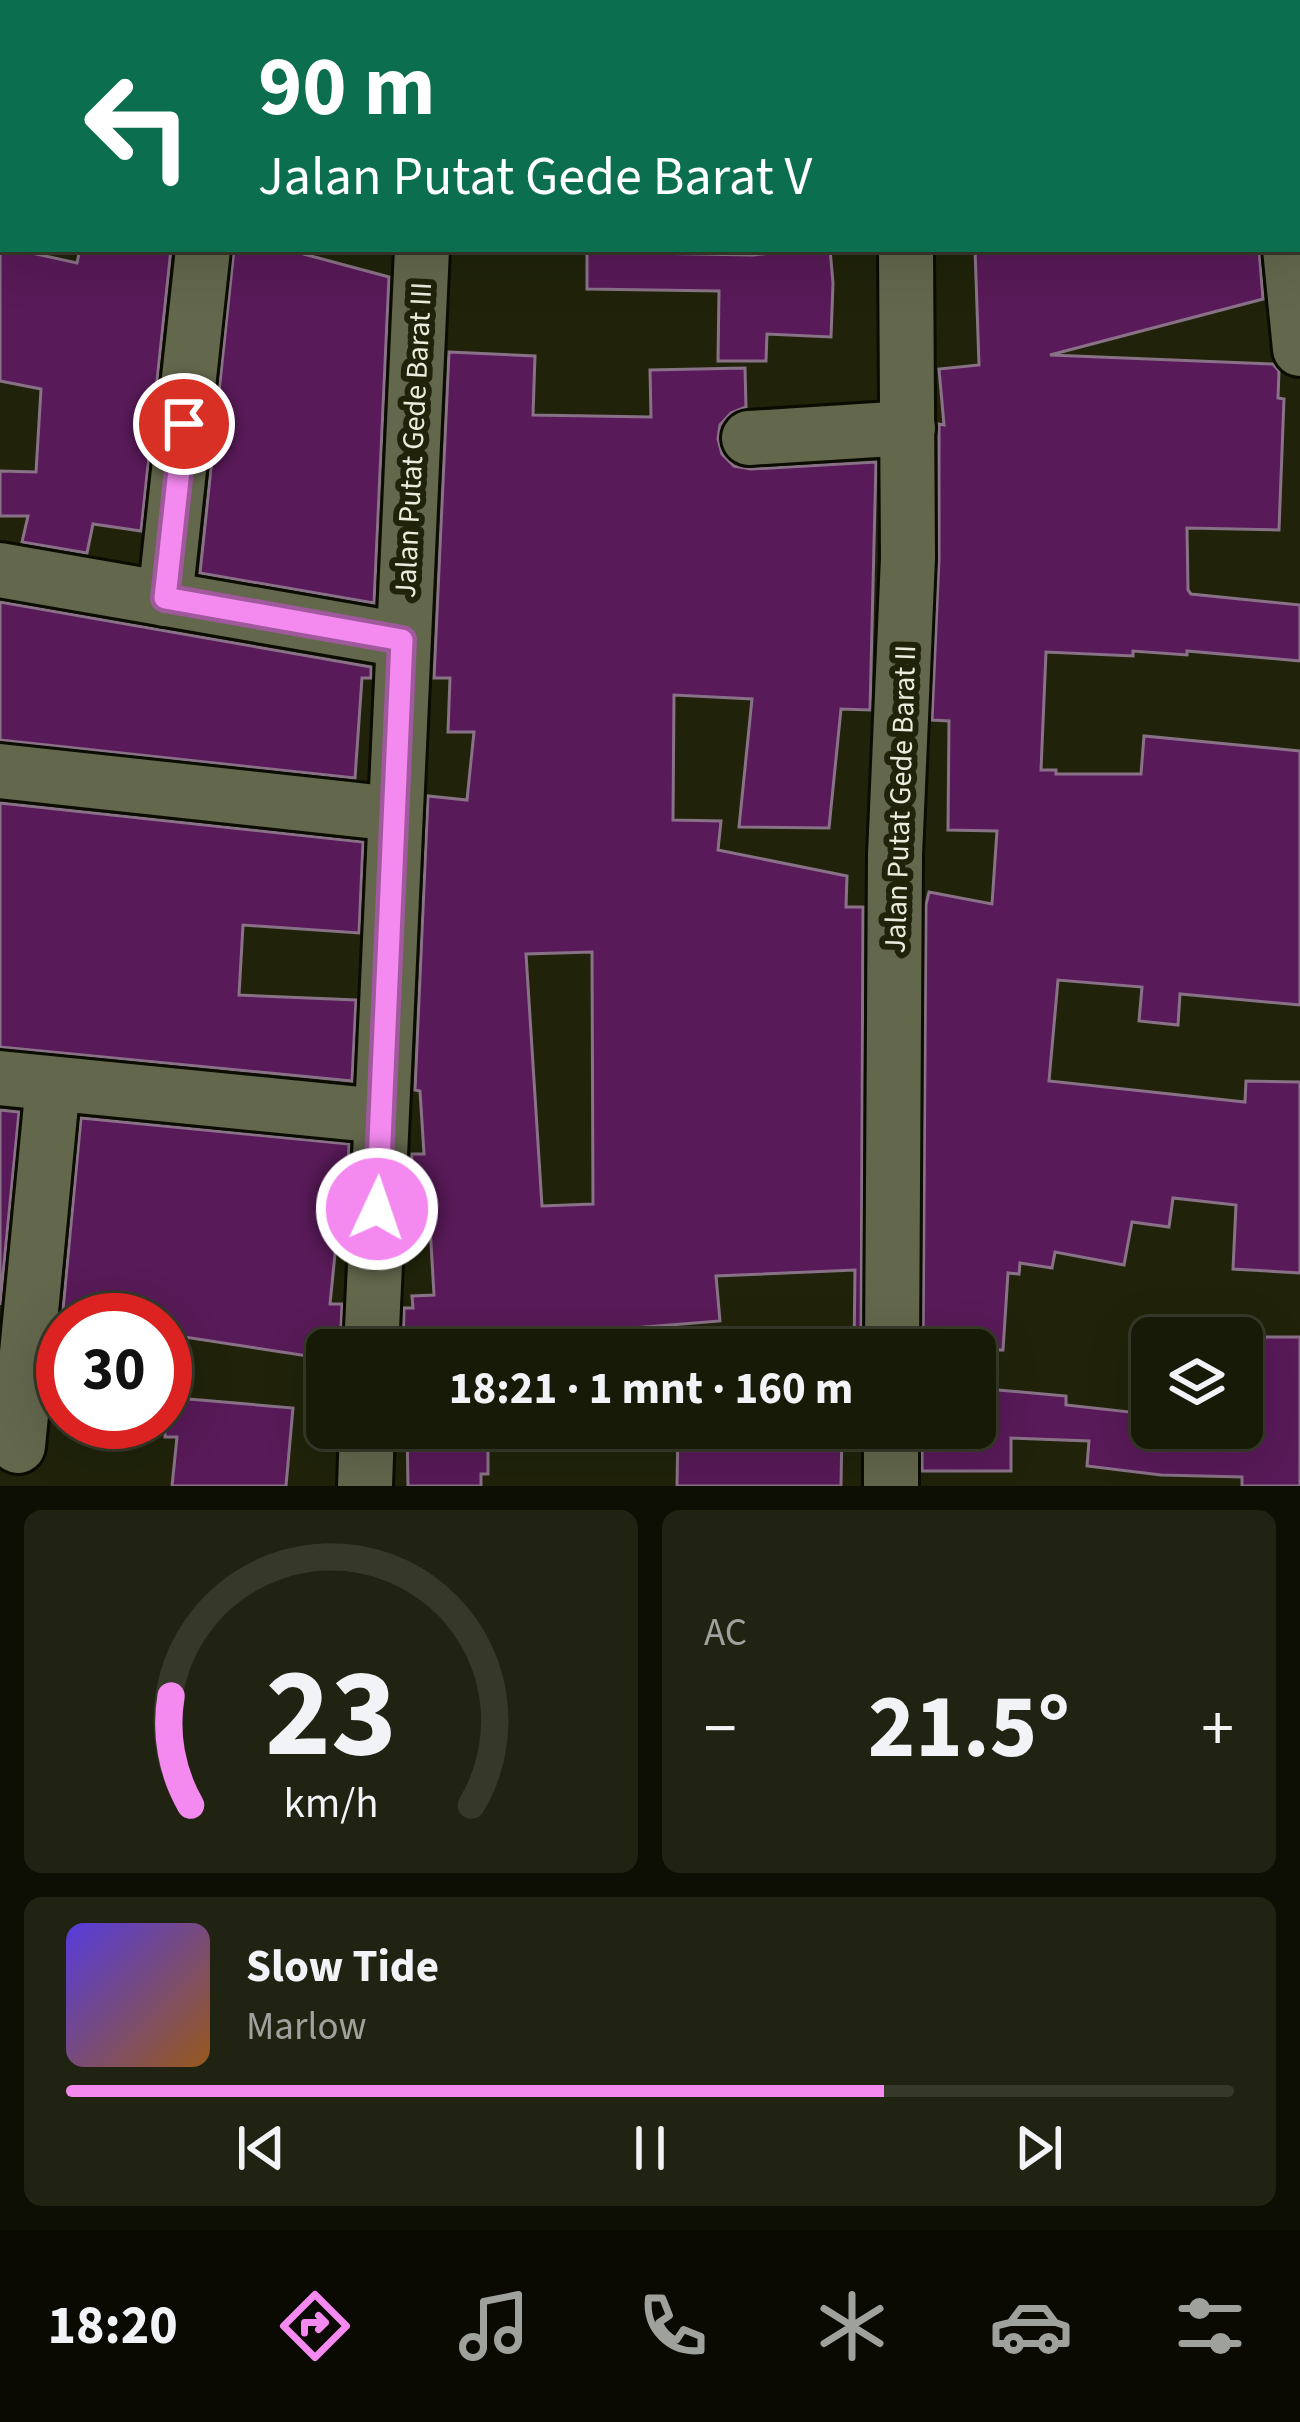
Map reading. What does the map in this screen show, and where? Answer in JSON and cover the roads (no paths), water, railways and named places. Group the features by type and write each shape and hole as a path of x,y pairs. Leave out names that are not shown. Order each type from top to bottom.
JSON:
{"street":[{"path":"165,598 203,252"},
{"name":"Jalan Putat Gede Barat III","path":"372,1329 422,252"},
{"name":"Jalan Putat Gede Barat II","path":"892,1329 895,855 908,558 906,252"},
{"path":"1290,252 1300,349"},
{"path":"749,438 908,428"},
{"path":"0,570 402,640"},
{"path":"0,771 394,814"},
{"path":"0,1078 381,1116"},
{"path":"18,1446 53,1084"},
{"path":"364,1486 366,1449"},
{"path":"891,1449 891,1486"}]}
